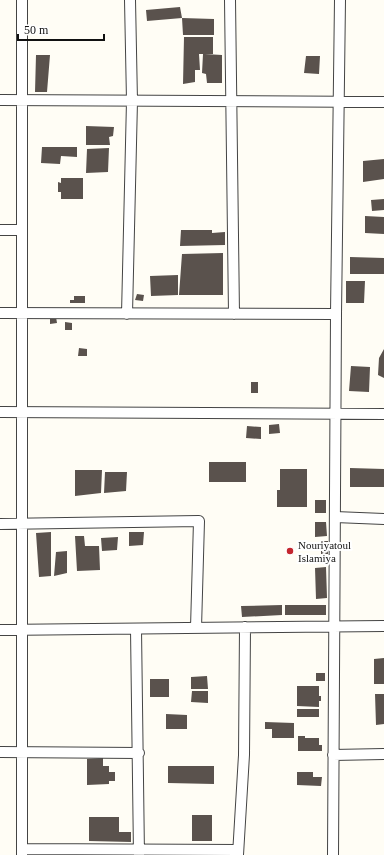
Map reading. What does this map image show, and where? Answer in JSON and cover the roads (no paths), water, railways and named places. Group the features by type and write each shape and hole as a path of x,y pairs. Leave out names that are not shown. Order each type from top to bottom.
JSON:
{"street":[{"path":"22,0 22,852 238,853 244,755 245,627"},
{"path":"127,314 132,101 130,0"},
{"path":"230,0 234,314"},
{"path":"333,855 335,414 340,0"},
{"path":"0,100 384,102"},
{"path":"0,230 22,230"},
{"path":"0,313 336,314"},
{"path":"0,412 384,414"},
{"path":"335,517 384,520"},
{"path":"0,524 199,521 196,628"},
{"path":"0,630 384,626"},
{"path":"136,628 138,852"},
{"path":"0,752 138,753"},
{"path":"334,755 384,754"}],"place":[{"name":"Nouriyatoul Islamiya","path":"290,551"}]}
